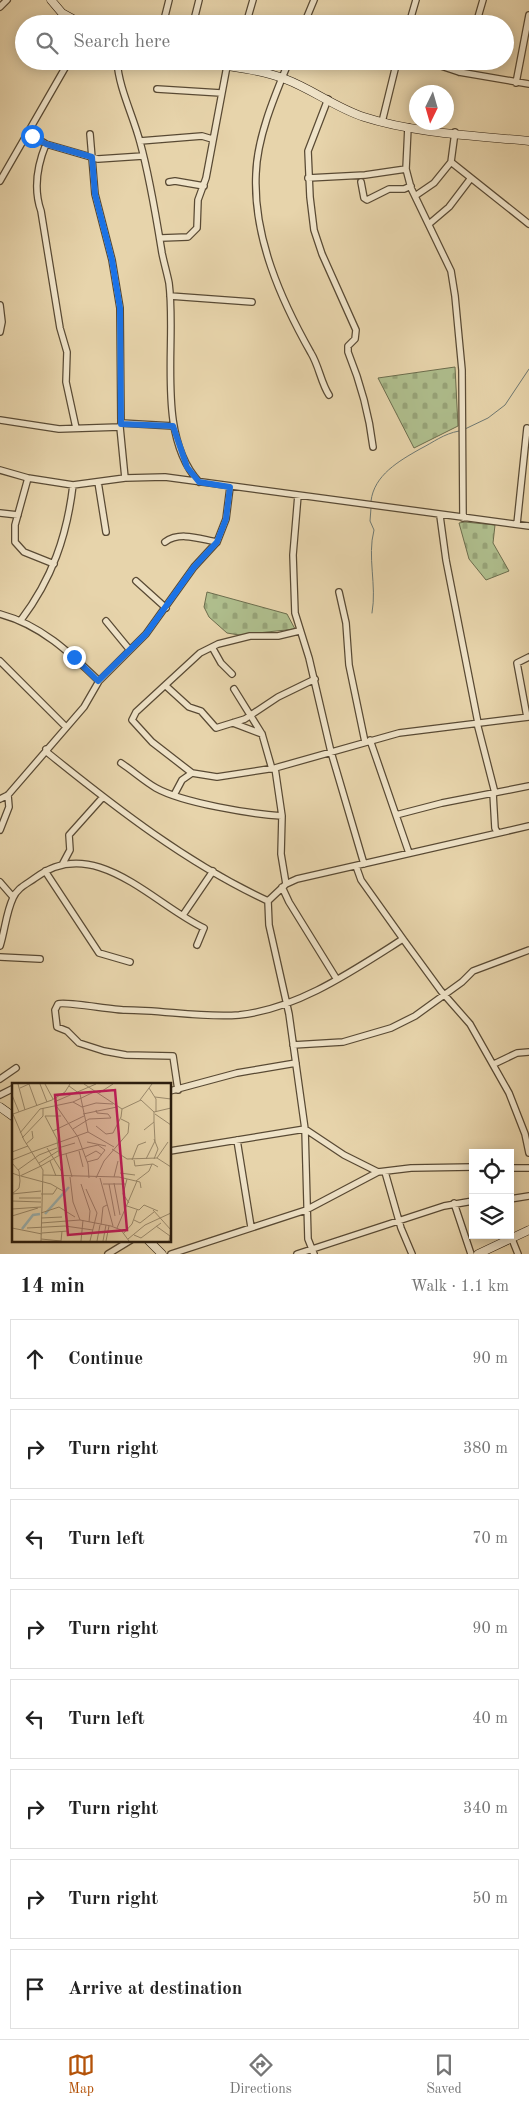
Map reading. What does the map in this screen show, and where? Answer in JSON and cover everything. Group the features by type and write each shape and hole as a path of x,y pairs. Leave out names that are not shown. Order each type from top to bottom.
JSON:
{"street":[{"path":"0,7 7,0"},
{"path":"51,0 66,15"},
{"path":"165,15 169,0"},
{"path":"195,15 199,0"},
{"path":"249,15 253,0"},
{"path":"308,15 314,0"},
{"path":"412,15 416,0"},
{"path":"479,15 483,0"},
{"path":"516,83 529,16"},
{"path":"0,180 64,70"},
{"path":"118,70 144,156 161,238 170,296 173,426 187,467 199,482"},
{"path":"161,238 188,237 197,228 198,200 204,186 222,93 229,70"},
{"path":"251,70 282,78 363,117 382,122 408,127 529,141"},
{"path":"285,70 258,160 256,174 260,230 284,300 317,364 329,395"},
{"path":"382,122 395,70"},
{"path":"453,70 529,84"},
{"path":"157,89 222,93"},
{"path":"328,99 308,151 308,178 314,230 356,330 355,339 348,346 348,352 361,383 369,413 372,447"},
{"path":"408,127 406,169 415,196 451,271 456,296 464,426 463,518"},
{"path":"455,132 450,155 451,162 529,224"},
{"path":"28,133 46,144 92,157 144,156"},
{"path":"90,134 95,194 112,260 120,308 120,425 126,478"},
{"path":"140,141 202,136 212,139"},
{"path":"46,144 37,172 36,198 41,212 60,328 66,352 66,382 76,428"},
{"path":"415,196 434,183 451,162"},
{"path":"308,178 365,175 406,169"},
{"path":"429,224 449,207 471,178"},
{"path":"169,182 175,181 204,186"},
{"path":"361,182 364,198 367,200 389,189 404,189 411,186"},
{"path":"170,296 252,302"},
{"path":"0,306 2,322 0,332"},
{"path":"0,420 44,428 120,425 173,426"},
{"path":"517,524 526,428"},
{"path":"0,470 28,478 73,485 126,478 165,477 376,505 440,516 529,526"},
{"path":"522,472 529,472"},
{"path":"28,478 14,536 18,547 54,564"},
{"path":"98,482 106,532"},
{"path":"22,620 41,593 54,564 62,541 73,485"},
{"path":"0,799 8,795 84,707 98,681 146,634 194,567 217,542 226,519 230,487"},
{"path":"298,495 293,555 295,614 314,679 331,752 364,864"},
{"path":"0,512 18,515"},
{"path":"440,516 449,579 494,793 495,828 497,832"},
{"path":"165,542 174,537 181,536 217,542"},
{"path":"136,581 166,608"},
{"path":"339,592 346,623 349,665 367,741 409,853"},
{"path":"0,614 22,620 61,646 98,681"},
{"path":"106,621 129,649"},
{"path":"299,631 278,636 250,636 212,647 189,663 136,712 132,720 152,742 192,773 217,777 274,768 399,733 528,717 522,700 517,662 529,657"},
{"path":"212,647 221,663 232,674"},
{"path":"0,660 66,727"},
{"path":"166,686 189,707 201,711 216,728 249,716 278,697 314,679"},
{"path":"234,689 249,716 262,734 274,768 282,816 281,854 284,885 289,902 336,978"},
{"path":"233,723 262,734"},
{"path":"46,749 48,753 103,797 154,834 213,871 268,901"},
{"path":"122,763 156,788 174,795 247,812 282,816"},
{"path":"181,764 184,771 183,780"},
{"path":"174,795 183,780 192,773"},
{"path":"396,815 529,786"},
{"path":"0,830 9,807 8,795"},
{"path":"62,865 70,850 70,835 103,797"},
{"path":"313,1252 308,1239 306,1210 305,1129 287,1004 269,925 268,901 284,885 297,879 529,826"},
{"path":"0,946 13,896 24,884 45,871 62,865 84,863 111,871 204,928 197,945"},
{"path":"356,866 361,880 403,939 445,995 470,1024 509,1093 527,1134 529,1153"},
{"path":"45,871 99,953 130,962"},
{"path":"183,915 213,871"},
{"path":"0,882 13,896"},
{"path":"178,1090 173,1056 126,1055 104,1052 79,1043 67,1031 57,1028 55,1010 58,1004 70,1003 102,1009 225,1015 249,1013 299,1000 403,939"},
{"path":"293,1045 343,1042 391,1028 415,1016 445,995 473,971 529,950"},
{"path":"0,957 40,959"},
{"path":"494,1064 517,1053 529,1052"},
{"path":"171,1091 237,1073 296,1063"},
{"path":"0,1079 16,1068"},
{"path":"0,1095 12,1089"},
{"path":"0,1107 12,1116"},
{"path":"171,1151 305,1129 344,1155 378,1172 410,1168 469,1167"},
{"path":"237,1140 251,1228"},
{"path":"514,1168 529,1168"},
{"path":"171,1254 306,1210 378,1172"},
{"path":"385,1172 399,1221 412,1254"},
{"path":"514,1198 529,1196"},
{"path":"297,1254 313,1252 454,1203 469,1201"},
{"path":"454,1203 470,1254"},
{"path":"514,1238 529,1230"},
{"path":"478,1254 512,1239 518,1254"},
{"path":"108,1254 128,1242"},
{"path":"150,1242 162,1254"}],"green space":[{"path":"455,367 458,426 414,448 378,378"},
{"path":"459,523 495,525 493,543 509,571 486,580 469,559"},
{"path":"207,592 287,614 295,629 239,635 227,633 209,617 204,607"}],"waterway":[{"path":"465,429 488,418 505,405 529,369"},
{"path":"371,501 373,492 382,476 396,464 448,434 459,431"},
{"path":"371,508 370,521 374,530 371,550 372,613"}],"route":[{"path":"32,136 46,144 92,157 95,194 102,215 112,260 120,308 121,424 173,426 187,467 195,478 199,482 230,487 226,519 217,542 205,558 194,567 146,634 98,681 74,657"}]}
